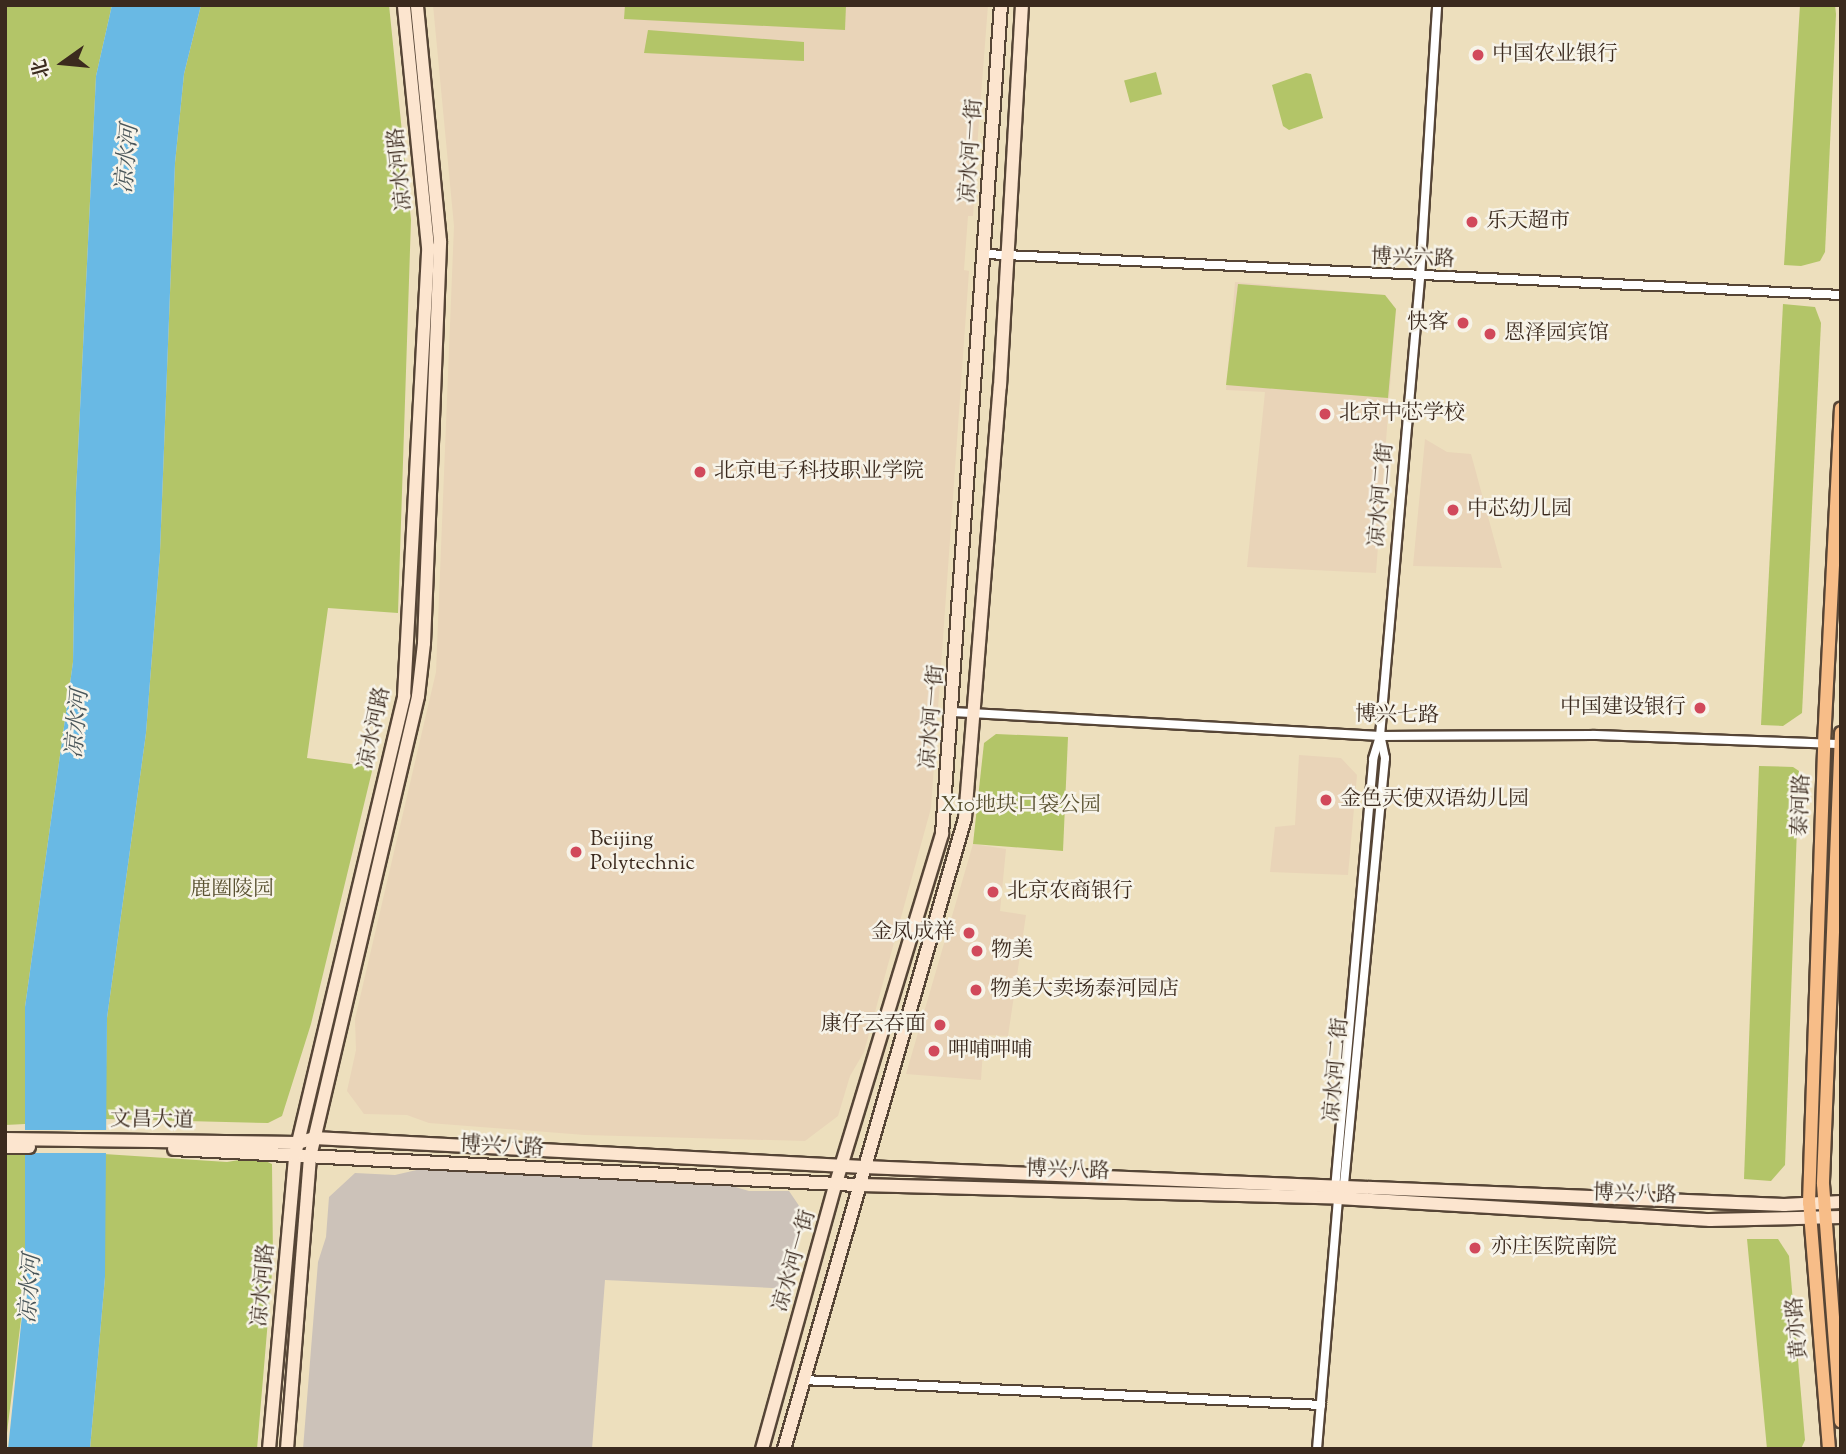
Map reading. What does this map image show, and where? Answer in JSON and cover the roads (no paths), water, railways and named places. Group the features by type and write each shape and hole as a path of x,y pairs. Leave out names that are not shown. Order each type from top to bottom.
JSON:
{"main road":[{"name":"凉水河路","path":"269,1449 296,1149 404,695 428,247 404,5"},
{"name":"凉水河路","path":"286,1449 310,1157 415,710 424,643 440,241 416,5"},
{"name":"凉水河一街","path":"762,1449 836,1183 942,834 953,712 1001,5"},
{"name":"凉水河一街","path":"783,1449 857,1185 960,845 974,713 1022,5"},
{"name":"泰河路","path":"1809,1203 1824,743 1841,408"},
{"name":"泰河路","path":"1824,1202 1841,733"},
{"path":"949,753 961,748 970,757"},
{"name":"博兴八路","path":"1841,1202 1809,1203 864,1167 314,1138 296,1149 310,1157 857,1185 1338,1198 1710,1220 1841,1217"},
{"name":"文昌大道","path":"5,1139 296,1149"},
{"name":"文昌大道","path":"5,1147 125,1144"},
{"name":"黄亦路","path":"1824,1202 1841,1421"},
{"name":"黄亦路","path":"1809,1203 1829,1449"}],"street":[{"name":"凉水河二街","path":"1317,1449 1339,1184 1385,758 1380,736 1420,278 1437,5"},
{"name":"博兴六路","path":"985,254 1420,278 1841,295"},
{"name":"博兴七路","path":"953,712 1380,736 1594,735 1841,744"},
{"path":"803,1380 1321,1405"}],"water":[{"name":"凉水河","path":"112,5 201,5 184,74 175,163 160,552 146,733 107,1018 105,1277 90,1449 8,1449 25,1287 25,1007 73,662 76,493 96,76"}],"place":[{"name":"中国农业银行","path":"1478,55"},
{"name":"乐天超市","path":"1472,222"},
{"name":"快客","path":"1463,323"},
{"name":"恩泽园宾馆","path":"1490,334"},
{"name":"北京中芯学校","path":"1325,414"},
{"name":"北京电子科技职业学院","path":"700,472"},
{"name":"中芯幼儿园","path":"1453,510"},
{"name":"中国建设银行","path":"1700,708"},
{"name":"金色天使双语幼儿园","path":"1326,800"},
{"name":"Beijing Polytechnic","path":"576,852"},
{"name":"北京农商银行","path":"993,892"},
{"name":"金凤成祥","path":"969,933"},
{"name":"物美","path":"977,951"},
{"name":"物美大卖场泰河园店","path":"976,990"},
{"name":"康仔云吞面","path":"940,1025"},
{"name":"呷哺呷哺","path":"934,1051"},
{"name":"亦庄医院南院","path":"1475,1248"}],"park label":[{"name":"X10地块口袋公园","path":"1021,806"},
{"name":"鹿圈陵园","path":"232,890"}]}
